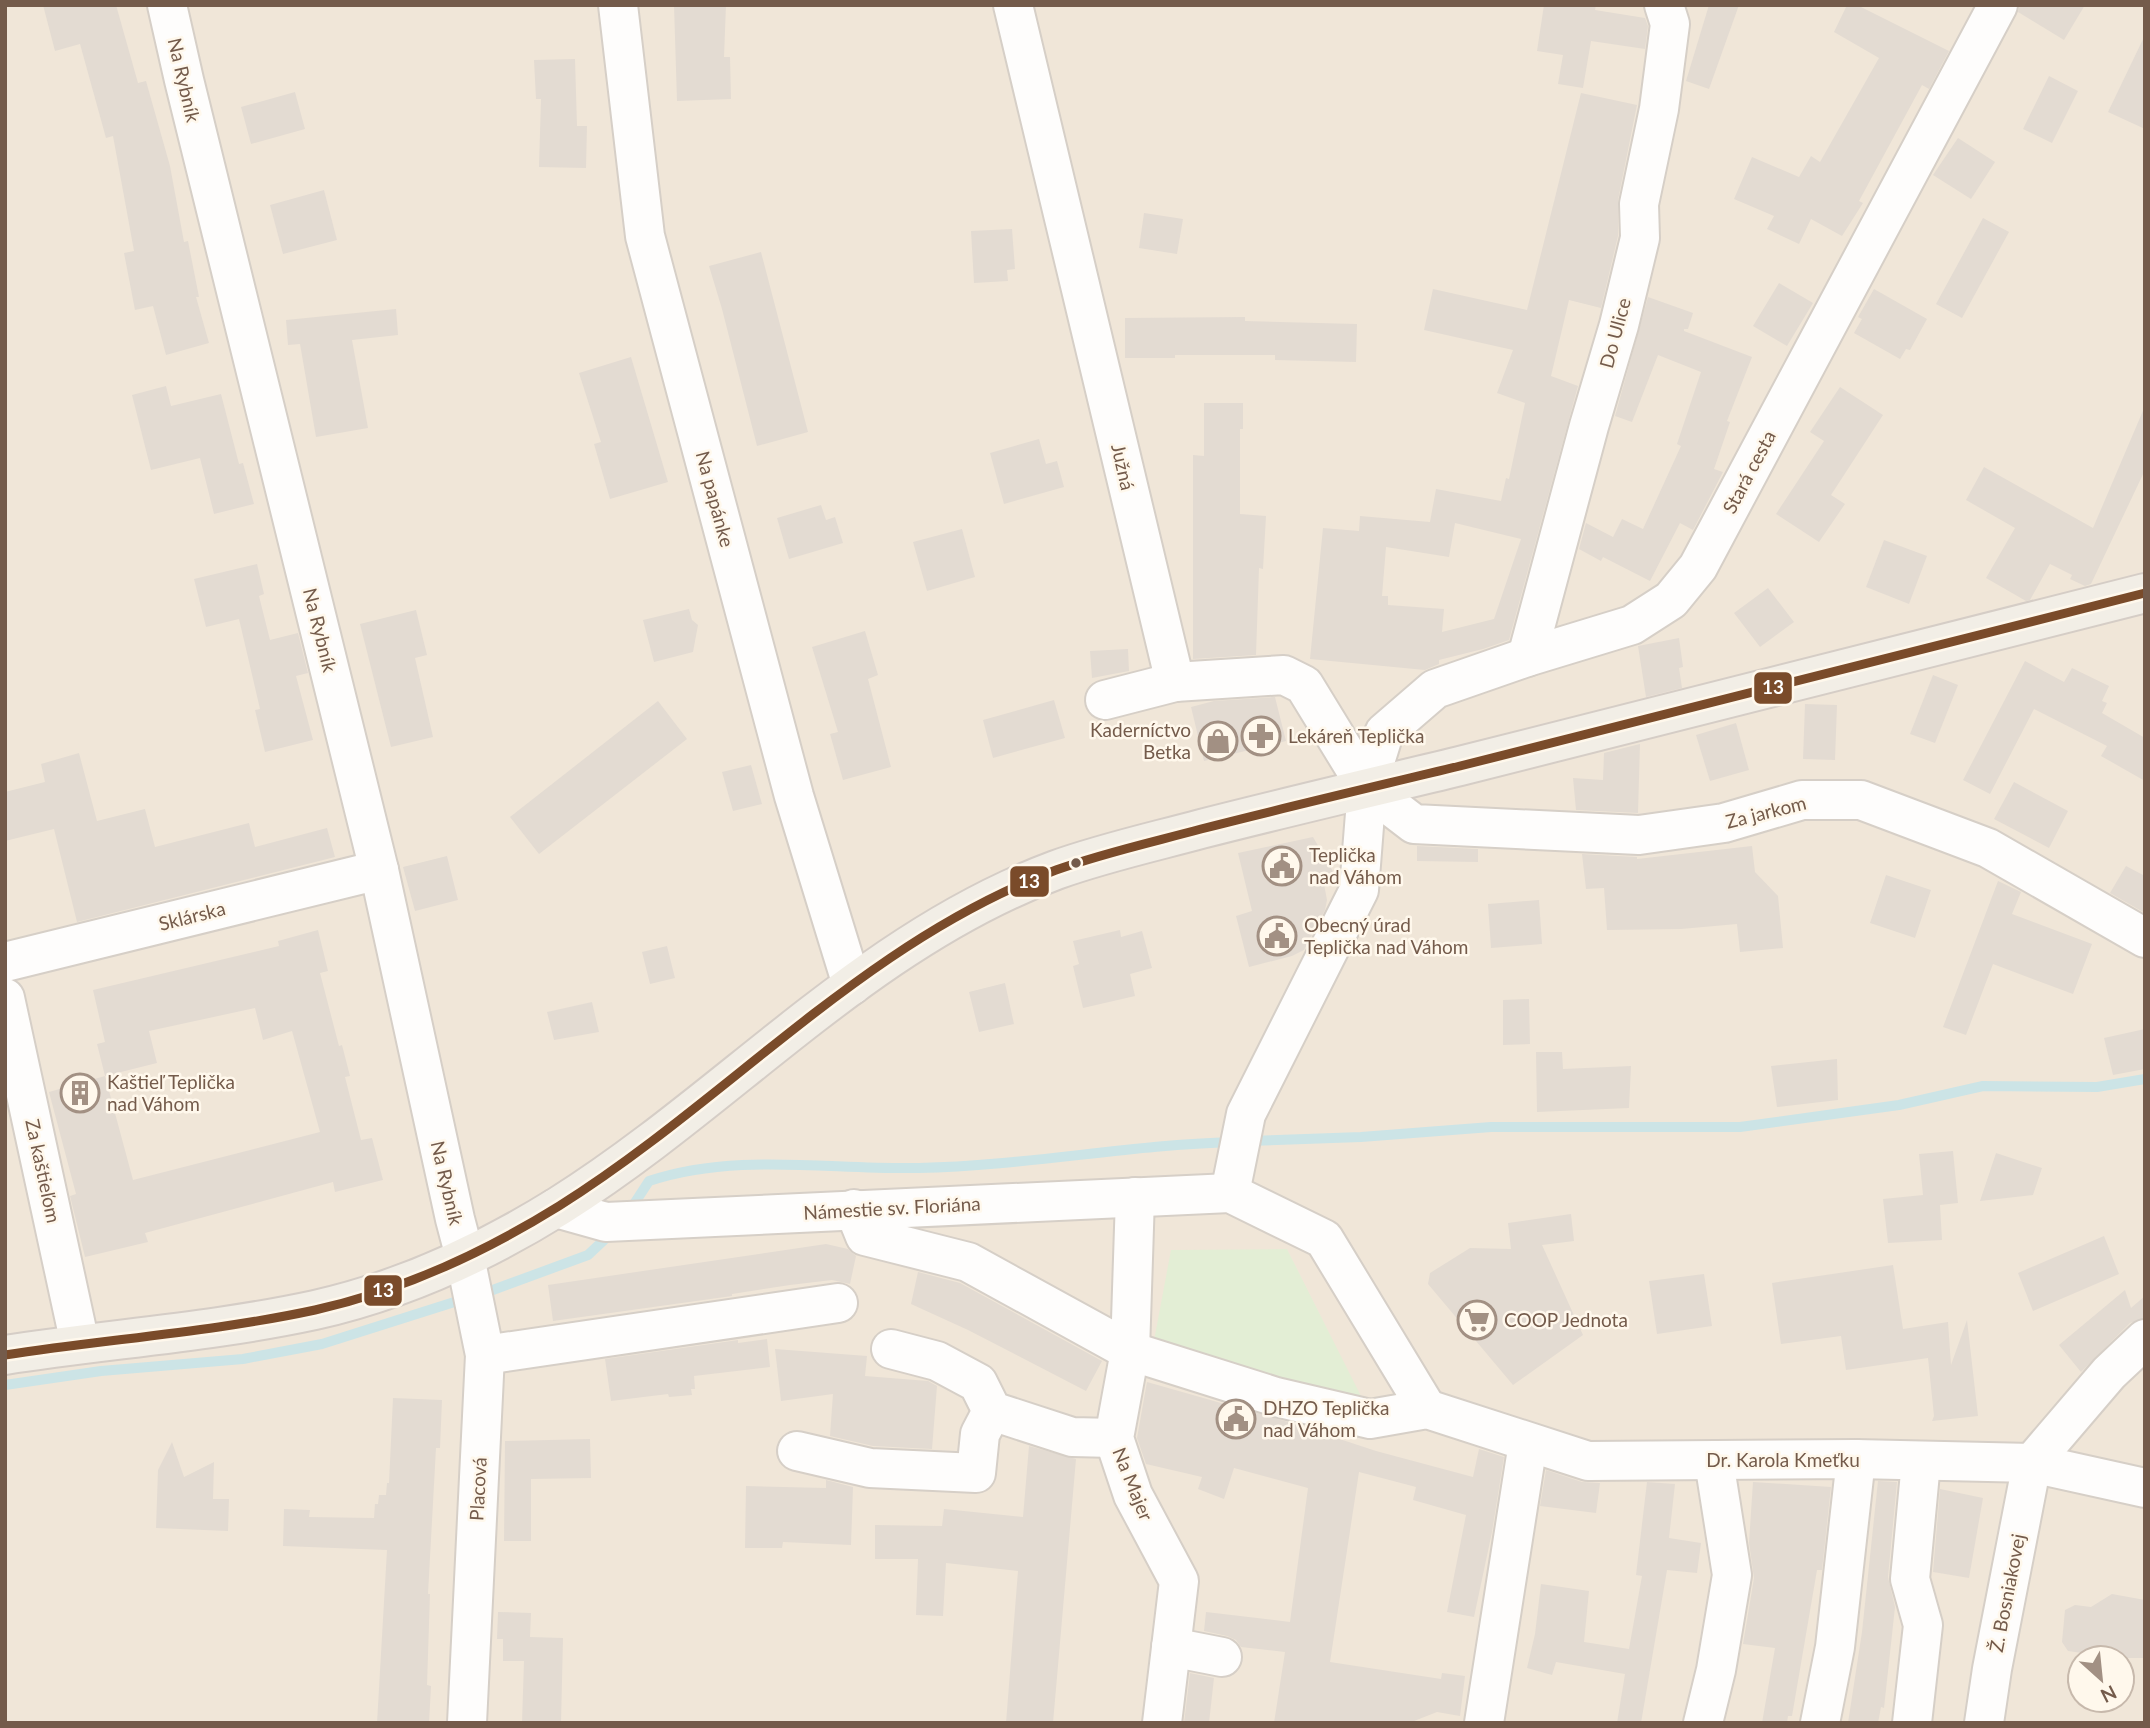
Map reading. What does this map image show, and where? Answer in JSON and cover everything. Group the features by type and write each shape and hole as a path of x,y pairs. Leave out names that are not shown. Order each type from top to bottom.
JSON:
{"main road":[{"path":"5,1355 222,1327 320,1309 467,1264 621,1164 852,985 946,922 998,895 1056,870 1145,844 2145,593"}],"street":[{"name":"Na Rybník","path":"167,5 379,870 467,1264"},
{"name":"Na papánke","path":"618,5 645,236 791,783 852,985"},
{"name":"Južná","path":"1013,5 1175,682"},
{"name":"Do Ulice","path":"1527,657 1619,325 1640,238 1639,204 1659,109 1670,24 1664,5"},
{"name":"Stará cesta","path":"1367,788 1384,733 1435,689 1632,625 1671,600 1698,567 1998,5"},
{"path":"1105,700 1175,682 1284,675 1304,685 1367,788 1359,890 1259,1085 1239,1140 1230,1193"},
{"name":"Za jarkom","path":"1367,788 1414,824 1639,835 1724,824 1802,800 1861,800 1988,848 2145,938"},
{"name":"Sklárska","path":"5,962 379,870"},
{"name":"Za kaštieľom","path":"5,998 80,1344"},
{"name":"Námestie sv. Floriána","path":"556,1208 606,1222 1230,1193 1324,1239 1427,1409"},
{"name":"Na Majer","path":"1135,1197 1130,1351 1114,1438 1133,1495 1179,1581 1162,1723"},
{"path":"854,1209 865,1236 968,1262 1130,1351 1276,1397 1370,1419 1427,1409"},
{"name":"Placová","path":"467,1264 485,1355 467,1723"},
{"path":"485,1355 838,1303"},
{"path":"2032,1463 2109,1373 2145,1339"},
{"path":"891,1349 937,1361 978,1383 992,1411 1072,1437 1114,1438"},
{"name":"Dr. Karola Kmeťku","path":"1427,1409 1588,1461 1856,1459 2032,1463 2145,1488"},
{"path":"797,1451 870,1468 976,1473 980,1434 992,1411"},
{"path":"1484,1723 1528,1443"},
{"path":"1820,1723 1835,1647 1856,1459"},
{"path":"1703,1723 1716,1671 1732,1575 1713,1461"},
{"path":"1912,1723 1923,1625 1910,1579 1921,1462"},
{"name":"Ž. Bosniakovej","path":"1984,1723 2032,1463"},
{"path":"1171,1647 1222,1657"}],"shaded area":[{"path":"5,5 2145,5 2145,1723 5,1723"}],"green space":[{"path":"1287,1249 1364,1402 1153,1346 1171,1250"}],"building":[{"path":"43,5 116,5 138,83 146,81 170,166 184,242 188,241 199,297 196,297 209,343 166,355 153,306 135,310 124,253 134,251 113,136 106,138 80,44 55,51"},
{"path":"674,5 726,5 724,57 730,57 731,99 677,101"},
{"path":"1544,5 1596,5 1595,10 1645,18 1648,26 1645,49 1591,41 1583,88 1558,84 1563,55 1537,51"},
{"path":"1709,5 1739,5 1709,89 1686,81"},
{"path":"1847,5 1857,5 1949,51 1929,89 1922,85 1859,201 1863,203 1842,236 1811,219 1799,244 1767,229 1774,216 1734,199 1752,157 1799,177 1811,156 1820,162 1879,58 1834,32"},
{"path":"2020,5 2085,5 2064,40 2018,12"},
{"path":"2145,35 2145,129 2108,112"},
{"path":"575,59 577,126 587,126 586,168 539,167 541,99 536,99 534,60"},
{"path":"2049,76 2078,91 2052,143 2023,129"},
{"path":"295,92 305,129 251,144 241,107"},
{"path":"1581,93 1637,105 1618,200 1618,236 1601,308 1569,300 1551,376 1578,386 1509,640 1439,660 1439,664 1425,670 1310,659 1323,528 1359,531 1360,516 1430,522 1436,489 1501,501 1506,478 1509,479 1525,403 1497,393 1513,350 1424,330 1433,289 1527,310","holes":["1455,523 1521,539 1494,619 1442,632 1444,609 1388,605 1388,596 1382,596 1386,547 1449,557"]},
{"path":"1958,138 1995,162 1971,199 1933,175"},
{"path":"324,190 337,240 283,254 270,205"},
{"path":"1144,213 1183,219 1177,254 1139,248"},
{"path":"1983,218 2009,232 1962,318 1936,304"},
{"path":"1012,229 1015,269 1007,270 1008,281 974,283 971,231"},
{"path":"761,252 808,432 757,446 709,266"},
{"path":"1779,283 1813,303 1787,346 1753,326"},
{"path":"1874,289 1927,319 1910,350 1906,349 1900,359 1854,333 1862,319 1858,317"},
{"path":"1648,297 1693,313 1688,329 1684,331 1752,357 1727,421 1730,422 1714,469 1723,472 1693,530 1680,523 1650,581 1603,557 1601,561 1579,549 1586,523 1613,537 1622,519 1643,529 1681,446 1677,444 1701,372 1658,355 1632,422 1615,416"},
{"path":"396,309 398,335 352,340 368,428 316,437 300,344 288,345 286,320"},
{"path":"1245,317 1245,321 1357,324 1356,362 1275,360 1275,355 1125,358 1125,318"},
{"path":"631,357 668,482 610,499 594,444 601,442 579,373"},
{"path":"166,386 171,406 221,394 239,464 243,463 254,504 214,514 200,458 151,470 132,395"},
{"path":"1840,387 1883,415 1831,495 1845,504 1819,542 1776,514 1824,441 1810,432"},
{"path":"1204,403 1243,403 1243,429 1240,429 1240,514 1266,516 1263,569 1259,568 1256,655 1193,659 1193,455 1204,456"},
{"path":"2145,406 2145,470 2091,584 2085,586 2070,579 2072,575 2050,564 2030,600 2026,601 1986,578 2015,528 1966,500 1984,467 2093,528"},
{"path":"1039,439 1046,464 1057,461 1064,487 1004,504 990,453"},
{"path":"821,505 826,520 835,517 843,543 789,559 777,518"},
{"path":"962,529 975,577 927,591 913,542"},
{"path":"1884,540 1927,556 1909,604 1866,587"},
{"path":"257,564 264,594 259,596 270,640 298,633 308,673 296,676 313,740 265,752 255,710 260,709 239,619 206,627 194,579"},
{"path":"1768,588 1794,622 1760,647 1734,613"},
{"path":"689,609 692,620 698,625 693,652 654,662 643,620"},
{"path":"416,610 427,655 415,658 433,737 391,747 360,624"},
{"path":"865,631 878,675 868,679 891,767 843,780 830,734 838,732 812,647"},
{"path":"1679,638 1683,667 1679,668 1682,688 1646,697 1638,646"},
{"path":"1128,649 1129,671 1092,678 1090,651"},
{"path":"2025,661 2064,682 2072,668 2109,686 2102,701 2107,703 2102,713 2145,738 2145,781 2101,756 2107,746 2034,709 1990,794 1963,780"},
{"path":"1933,675 1958,685 1935,743 1910,734"},
{"path":"1275,697 1286,741 1204,761 1191,707 1214,701"},
{"path":"1054,700 1065,738 993,758 983,720"},
{"path":"658,701 687,739 539,854 510,817"},
{"path":"1805,704 1837,705 1835,760 1803,759"},
{"path":"1736,723 1749,770 1710,781 1696,735"},
{"path":"1640,744 1638,813 1576,810 1573,778 1603,780 1604,753"},
{"path":"79,753 97,821 145,809 155,847 249,823 255,847 327,828 335,857 77,922 54,829 5,841 5,792 45,782 41,764"},
{"path":"751,765 762,804 733,811 722,772"},
{"path":"2014,782 2068,811 2049,848 1994,819"},
{"path":"1313,837 1335,875 1323,879 1327,900 1325,910 1304,950 1292,956 1249,967 1236,916 1252,911 1238,853"},
{"path":"1417,846 1478,849 1478,862 1417,861"},
{"path":"1752,846 1755,872 1778,896 1783,948 1740,952 1737,924 1681,929 1607,930 1604,888 1586,889 1582,854 1637,859"},
{"path":"447,856 458,900 415,911 403,867"},
{"path":"2126,866 2145,876 2145,913 2110,893"},
{"path":"1886,875 1931,890 1915,938 1870,923"},
{"path":"1998,881 2021,892 2012,914 2092,944 2073,994 1993,964 1966,1035 1943,1027"},
{"path":"1539,900 1542,944 1491,948 1488,904"},
{"name":"Kaštieľ Teplička nad Váhom","path":"318,930 328,971 320,973 339,1046 342,1045 350,1076 345,1077 361,1140 372,1138 383,1180 335,1192 333,1182 145,1233 148,1242 85,1257 70,1196 76,1194 49,1092 105,1076 97,1044 105,1042 93,990 279,946 278,941","holes":["255,1008 263,1040 292,1031 320,1132 133,1180 105,1076 157,1063 149,1031"]},
{"path":"1120,930 1121,937 1142,931 1152,968 1130,974 1135,996 1083,1008 1073,966 1079,964 1073,941"},
{"path":"667,946 675,978 650,984 642,952"},
{"path":"1005,983 1014,1024 979,1032 969,992"},
{"path":"1529,999 1530,1044 1503,1045 1503,1000"},
{"path":"592,1002 599,1032 554,1040 547,1012"},
{"path":"2145,1029 2145,1069 2113,1075 2104,1038"},
{"path":"1536,1052 1562,1052 1563,1069 1631,1066 1629,1108 1537,1112"},
{"path":"1837,1059 1838,1100 1777,1107 1771,1066"},
{"path":"1953,1151 1958,1203 1940,1205 1942,1240 1888,1243 1883,1199 1923,1195 1919,1154"},
{"path":"1996,1153 2042,1168 2033,1195 1980,1201"},
{"path":"1571,1214 1574,1241 1542,1245 1583,1335 1513,1385 1428,1284 1430,1273 1470,1248 1511,1249 1508,1223"},
{"path":"2104,1236 2119,1274 2033,1311 2018,1273"},
{"path":"826,1244 848,1249 856,1256 850,1284 832,1280 790,1285 732,1296 553,1321 548,1285"},
{"path":"1893,1265 1903,1329 1948,1322 1951,1365 1967,1320 1978,1416 1932,1421 1934,1416 1928,1358 1846,1370 1841,1336 1781,1344 1772,1283"},
{"path":"918,1272 960,1283 1102,1361 1086,1391 911,1304"},
{"path":"1704,1274 1712,1326 1657,1334 1649,1281"},
{"path":"2125,1290 2131,1308 2145,1296 2145,1318 2130,1323 2081,1372 2059,1345"},
{"path":"767,1339 770,1367 694,1376 695,1389 691,1389 692,1395 669,1397 668,1394 611,1401 605,1359 738,1340 738,1343"},
{"path":"775,1349 867,1356 865,1376 928,1381 937,1386 932,1449 873,1446 830,1436 833,1394 781,1401"},
{"path":"1147,1382 1288,1422 1376,1451 1473,1477 1479,1449 1504,1457 1474,1617 1447,1612 1466,1515 1413,1500 1416,1487 1359,1472 1330,1662 1441,1679 1442,1673 1465,1676 1460,1716 1437,1712 1409,1723 1274,1723 1285,1652 1241,1647 1236,1640 1227,1636 1204,1631 1206,1612 1290,1622 1308,1488 1234,1468 1224,1499 1198,1489 1202,1477 1146,1464 1137,1438"},
{"path":"393,1398 442,1400 440,1448 436,1448 428,1594 427,1685 431,1686 429,1723 377,1723 387,1550 283,1546 284,1509 310,1510 309,1517 374,1518 375,1504 378,1504 379,1495 386,1495 389,1483"},
{"path":"590,1439 591,1478 531,1479 531,1541 504,1541 505,1441"},
{"path":"172,1442 184,1477 214,1462 213,1499 229,1499 228,1531 156,1528 158,1470"},
{"path":"1029,1446 1076,1459 1053,1723 1006,1723 1018,1571 946,1563 943,1616 916,1615 918,1559 875,1559 875,1525 942,1526 944,1509 1023,1517"},
{"path":"1546,1470 1582,1482 1600,1483 1596,1513 1540,1506"},
{"path":"826,1480 853,1487 851,1545 783,1542 782,1548 745,1548 746,1486 826,1488"},
{"path":"1878,1481 1897,1482 1888,1577 1895,1607 1884,1708 1881,1707 1878,1723 1848,1723 1862,1632"},
{"path":"1647,1482 1675,1484 1669,1538 1701,1543 1697,1573 1667,1570 1641,1723 1617,1723 1625,1674 1556,1662 1552,1675 1527,1668 1535,1634 1541,1584 1589,1591 1584,1642 1629,1649 1642,1576 1636,1575"},
{"path":"1753,1482 1831,1487 1822,1570 1817,1570 1792,1716 1788,1716 1787,1723 1762,1723 1775,1648 1743,1644 1754,1578 1749,1543"},
{"path":"1940,1489 1983,1498 1969,1578 1933,1572"},
{"path":"2112,1594 2145,1600 2145,1658 2136,1658 2136,1644 2066,1644 2066,1648 2062,1642 2065,1610 2075,1605 2091,1607"},
{"path":"498,1612 531,1613 530,1637 563,1638 561,1723 522,1723 524,1661 503,1661 503,1639 497,1639"},
{"path":"1190,1673 1214,1678 1209,1723 1184,1723"}],"waterway":[{"path":"1248,1141 1361,1137 1491,1127 1740,1127 1899,1105 1983,1086 2097,1087 2145,1079"},
{"path":"634,1204 649,1181 715,1167 783,1164 919,1168 1233,1142"},
{"path":"482,1294 588,1255 604,1240"},
{"path":"5,1385 101,1371 243,1359 322,1344 467,1298"}],"transit line":[{"name":"13","path":"5,1355 238,1324 315,1310 410,1281 472,1254 531,1223 621,1164 799,1025 922,938 987,900 1056,870 1201,829 2145,593"}],"place":[{"name":"Lekáreň Teplička","path":"1261,736"},
{"name":"Kaderníctvo Betka","path":"1218,741"},
{"name":"Teplička nad Váhom","path":"1282,866"},
{"name":"Obecný úrad Teplička nad Váhom","path":"1277,936"},
{"name":"Kaštieľ Teplička nad Váhom","path":"80,1093"},
{"name":"COOP Jednota","path":"1477,1320"},
{"name":"DHZO Teplička nad Váhom","path":"1236,1419"}]}
